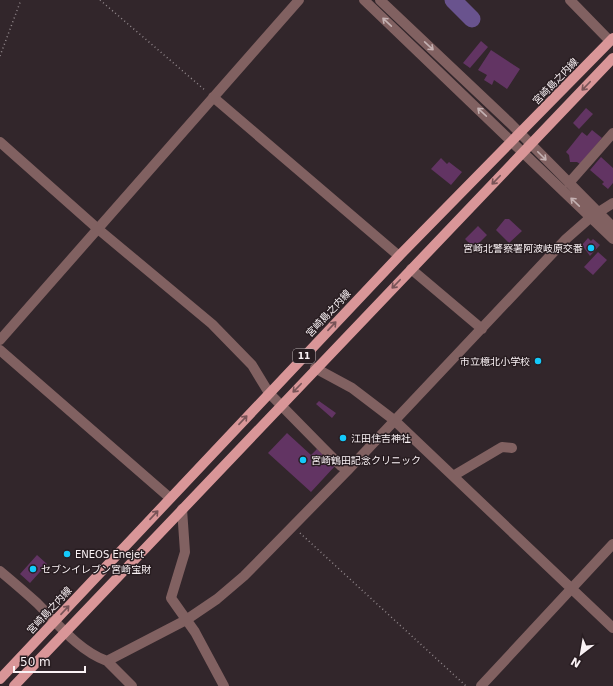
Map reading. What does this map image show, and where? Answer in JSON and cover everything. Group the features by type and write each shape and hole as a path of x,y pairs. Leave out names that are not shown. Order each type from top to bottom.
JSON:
{"main road":[{"name":"宮崎島之内線","path":"0,679 399,256 513,142 611,40"},
{"name":"11","path":"14,686 315,368 613,58"}],"street":[{"path":"0,340 298,0"},
{"path":"364,0 513,142 526,147 569,183 613,239"},
{"path":"380,0 520,134 526,147 595,215 613,227"},
{"path":"570,0 611,40"},
{"path":"213,97 399,256"},
{"path":"569,183 613,133"},
{"path":"0,142 98,229 212,324 252,364 269,393 341,466 348,470"},
{"path":"107,661 186,620 217,599 244,576 348,470 566,239 595,215 613,203"},
{"path":"411,269 482,329"},
{"path":"0,350 170,498"},
{"path":"315,368 352,388 394,420 613,628"},
{"path":"453,476 483,463 502,447 512,448"},
{"path":"182,509 185,552 171,598 186,620 224,686"},
{"path":"481,686 613,544"},
{"path":"0,571 82,647 95,657 107,661 132,686"}],"path":[{"path":"0,56 21,0"},
{"path":"100,0 213,97"},
{"path":"293,526 466,686"}],"building":[{"path":"481,41 488,47 470,68 463,63"},
{"path":"491,50 520,69 507,89 494,80 492,85 484,80 487,75 478,70"},
{"path":"586,108 593,114 579,129 573,123"},
{"path":"592,130 602,138 580,164 577,162 570,162 569,155 566,152 582,132 587,136"},
{"path":"601,157 613,168 613,183 608,189 602,184 604,182 590,170"},
{"path":"441,158 447,164 449,162 462,172 451,185 431,169"},
{"path":"505,219 509,219 522,231 509,243 496,230"},
{"path":"478,226 487,235 474,248 465,239"},
{"name":"宮崎北警察署阿波岐原交番","path":"588,238 591,241 593,239 600,245 590,256 582,245"},
{"path":"598,252 607,260 593,275 584,267"},
{"path":"319,401 336,413 332,418 316,404"},
{"name":"宮崎鶴田記念クリニック","path":"287,433 311,455 317,449 335,466 311,492 268,453"},
{"name":"セブンイレブン宮崎宝財","path":"37,555 47,564 30,583 20,574"}],"waterway":[{"path":"453,0 472,19"}],"place":[{"name":"宮崎北警察署阿波岐原交番","path":"591,248"},
{"name":"市立檍北小学校","path":"538,361"},
{"name":"江田住吉神社","path":"343,438"},
{"name":"宮崎鶴田記念クリニック","path":"303,460"},
{"name":"ENEOS Enejet","path":"67,554"},
{"name":"セブンイレブン宮崎宝財","path":"33,569"}]}
